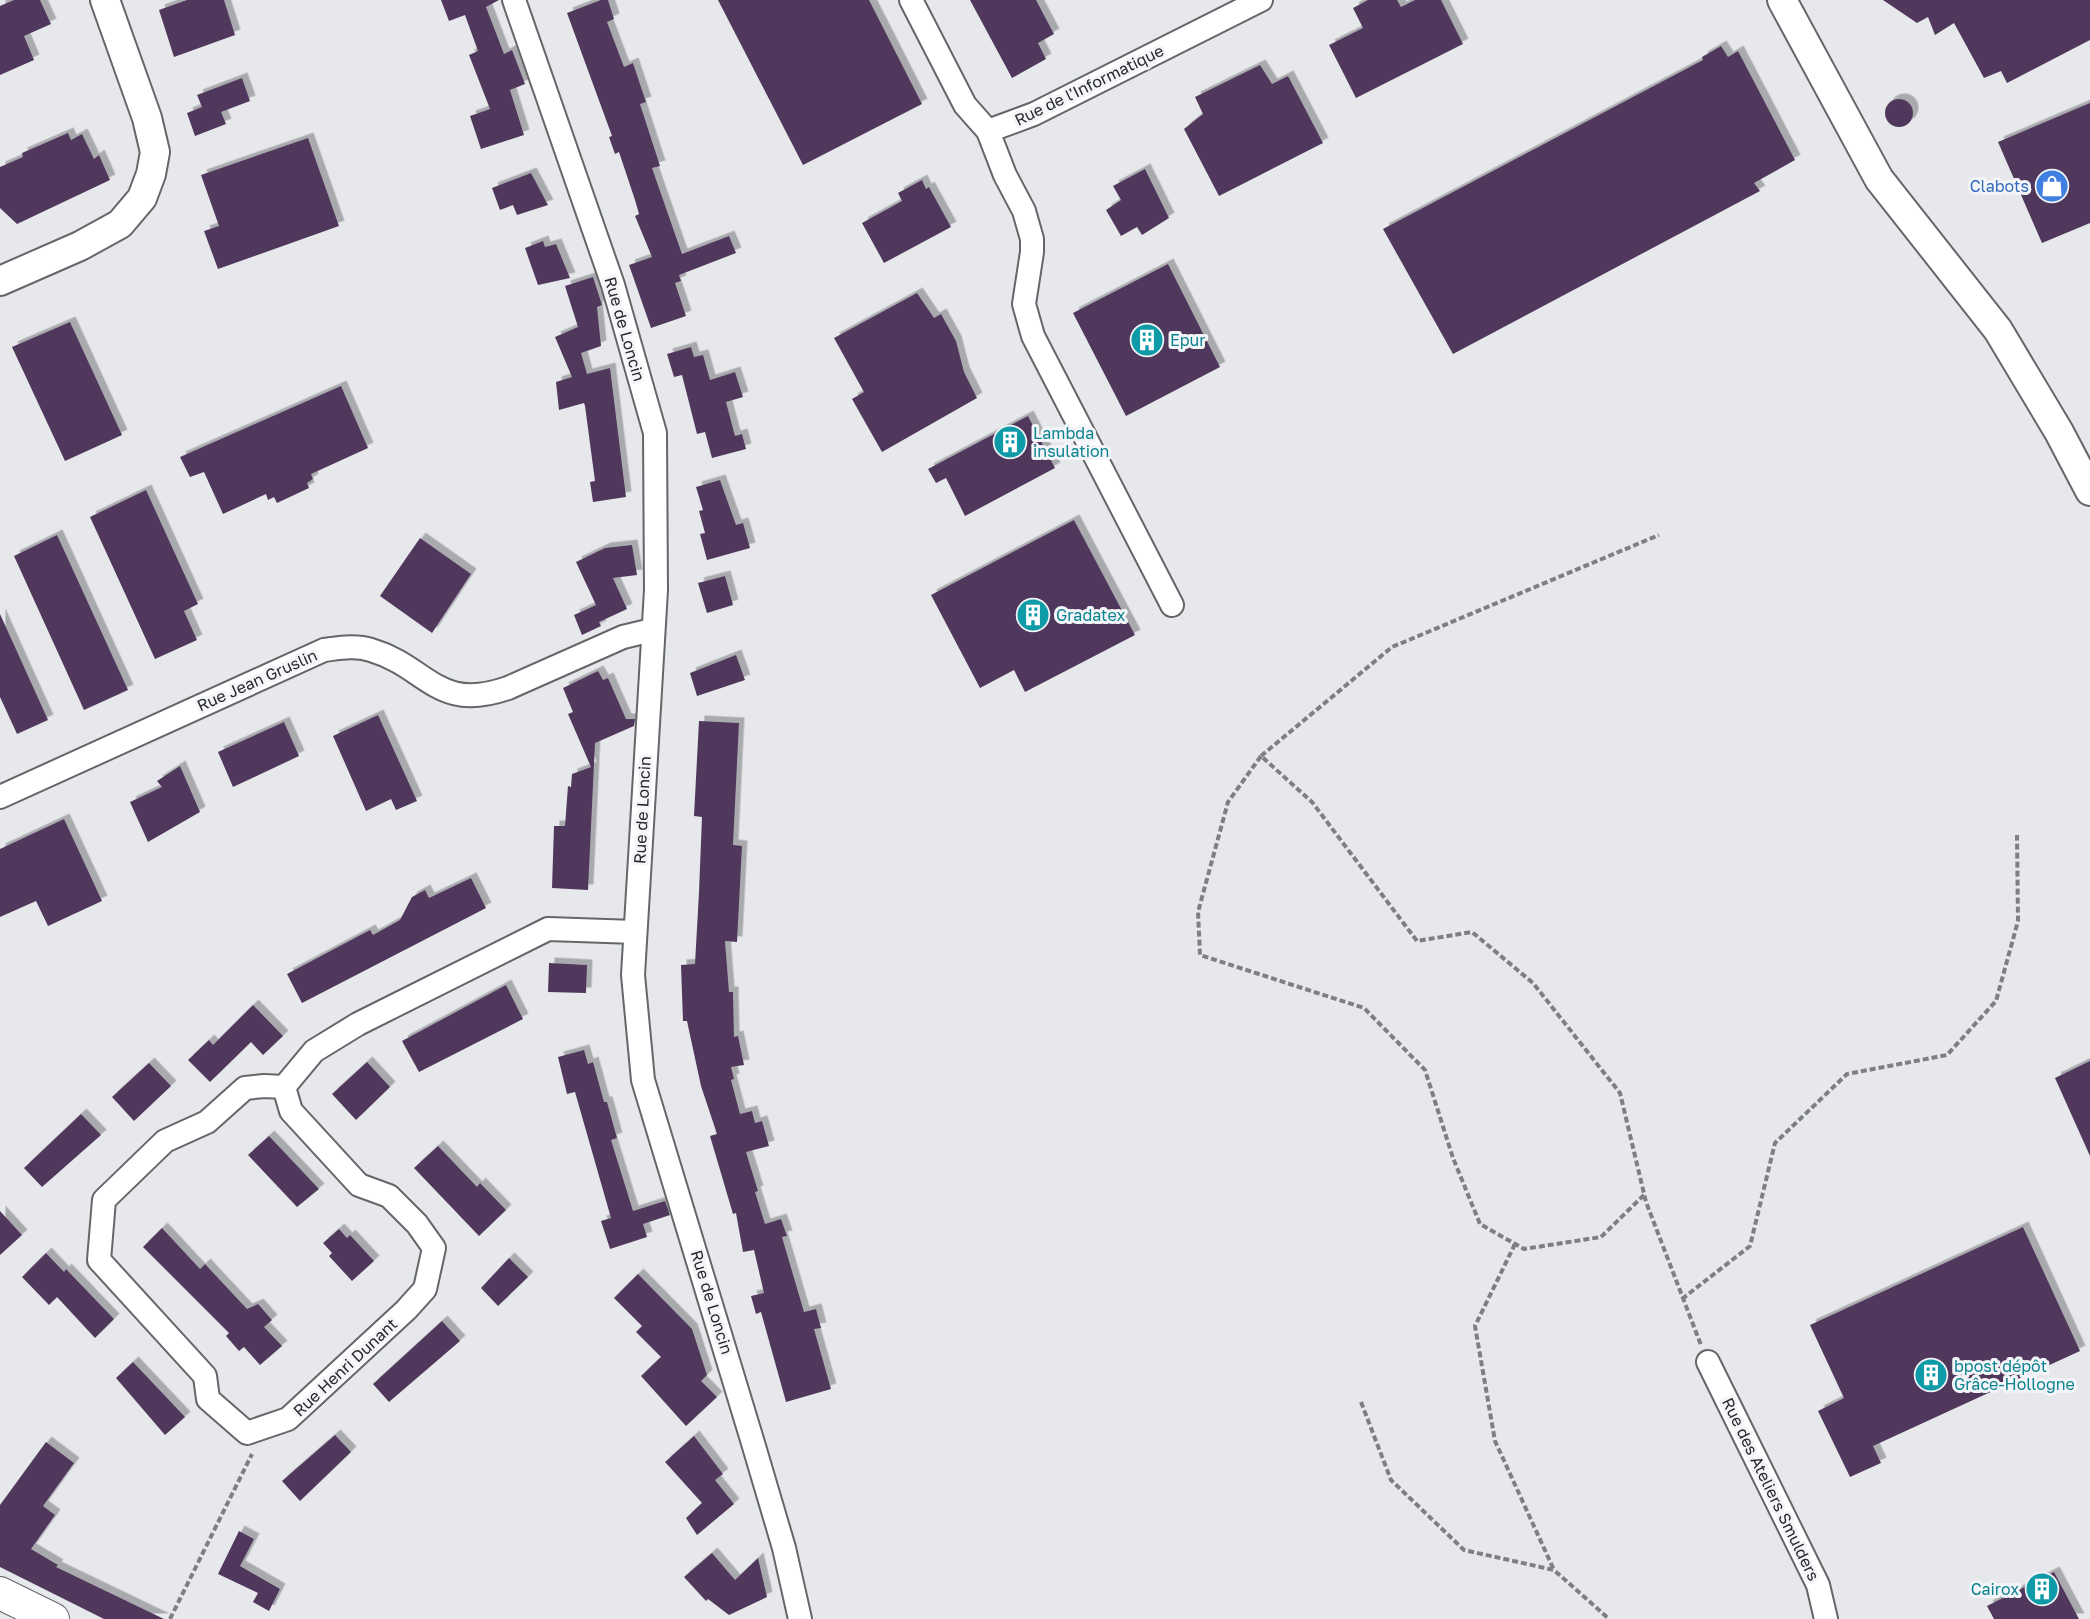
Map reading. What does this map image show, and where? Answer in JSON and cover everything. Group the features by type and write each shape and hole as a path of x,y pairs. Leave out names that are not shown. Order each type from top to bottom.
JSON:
{"main road":[{"path":"0,1593 53,1619"}],"street":[{"path":"0,281 80,246 120,224 142,198 148,182 155,152 147,118 105,0"},
{"name":"Rue de Loncin","path":"514,0 612,285 655,433 656,590 633,975 643,1080 760,1464 784,1548 800,1619"},
{"path":"911,0 965,105 988,131 1005,175 1024,211 1032,239 1024,304 1033,336 1172,605"},
{"name":"Rue de l'Informatique","path":"988,131 1034,114 1261,0"},
{"path":"1782,0 1879,179 1998,330 2059,432 2090,491"},
{"name":"Rue Jean Gruslin","path":"0,797 324,650 353,647 369,649 387,656 450,694 468,697 490,695 623,636 652,630"},
{"path":"260,1430 247,1433 208,1399 206,1376 99,1260 104,1200 165,1141 207,1122 245,1089 264,1086 284,1087 314,1051 358,1024 548,929 635,933"},
{"name":"Rue Henri Dunant","path":"260,1430 288,1419 406,1311 425,1289 434,1248 417,1224 389,1196 359,1185 291,1111 284,1087"},
{"name":"Rue des Ateliers Smulders","path":"1708,1362 1818,1585 1826,1619"}],"path":[{"path":"1644,1195 1601,1237 1524,1249 1480,1224 1453,1158 1425,1070 1364,1008 1200,955 1198,912 1228,802 1261,756 1392,647 1659,535"},
{"path":"1261,756 1312,802 1417,941 1472,932 1533,983 1620,1093 1644,1195 1708,1362"},
{"path":"1682,1299 1750,1246 1775,1143 1847,1074 1947,1055 1996,1001 2018,921 2017,835"},
{"path":"1515,1244 1475,1326 1495,1441 1554,1570"},
{"path":"1361,1402 1391,1480 1464,1550 1554,1570 1567,1579 1609,1619"},
{"path":"170,1619 249,1462 260,1430"}],"building":[{"path":"14,0 40,0 51,24 24,36 34,60 0,75 0,6"},
{"path":"187,0 224,0 235,35 174,57 159,10"},
{"path":"441,0 499,0 486,7 504,54 512,50 525,84 510,90 524,135 481,149 470,116 490,109 469,55 478,51 465,15 449,21"},
{"path":"601,0 608,0 614,19 607,22 624,67 633,63 646,102 640,104 660,166 652,168 682,254 729,236 736,253 679,275 681,281 675,283 686,316 651,328 629,265 652,257 635,216 639,214 619,152 615,154 609,137 612,136 567,13"},
{"path":"718,0 869,0 922,104 803,165"},
{"path":"970,0 1036,0 1054,34 1038,43 1046,59 1012,78"},
{"path":"1368,0 1397,0 1401,7 1415,0 1441,0 1463,44 1356,98 1329,45 1363,28 1353,8"},
{"path":"1883,0 2090,0 2090,40 2007,83 2001,71 1984,78 1954,23 1935,35 1928,17 1917,23"},
{"path":"1721,46 1728,57 1738,51 1795,160 1754,183 1760,191 1453,354 1383,229 1703,60 1702,57"},
{"path":"1260,65 1272,84 1288,76 1323,143 1219,196 1184,129 1203,114 1195,97"},
{"path":"242,78 250,101 221,112 226,124 195,136 187,113 202,107 197,95"},
{"path":"1899,99 1909,103 1913,113 1909,123 1899,127 1889,123 1885,113 1889,103"},
{"path":"2090,103 2090,223 2042,243 1998,142"},
{"path":"68,133 71,140 82,134 94,159 99,155 110,180 17,224 0,208 0,167 23,157 22,153"},
{"path":"308,138 339,226 218,269 204,231 219,226 201,175"},
{"path":"1145,169 1169,218 1142,235 1137,227 1121,236 1106,210 1121,200 1113,186"},
{"path":"531,173 548,205 517,215 513,205 500,210 492,188"},
{"path":"922,180 926,189 929,187 951,227 884,263 862,223 902,201 898,193"},
{"path":"543,241 545,247 556,244 570,278 538,285 525,248"},
{"name":"Epur","path":"1168,264 1220,367 1126,416 1073,313"},
{"path":"593,277 602,305 597,307 601,346 581,353 587,374 610,368 626,497 593,502 590,482 595,481 585,406 584,403 559,410 556,382 572,377 555,337 578,327 565,286"},
{"path":"917,293 934,318 941,314 956,341 964,372 977,398 882,452 852,399 864,392 834,338"},
{"path":"70,322 122,435 65,461 12,347"},
{"path":"691,347 694,357 703,355 710,380 735,372 743,397 726,402 735,436 742,434 746,449 712,458 705,432 697,434 682,375 674,377 667,354"},
{"path":"341,386 368,448 311,474 313,479 307,483 309,488 277,503 274,497 268,500 266,494 223,514 204,472 190,477 180,457"},
{"name":"Lambda insulation","path":"1028,416 1055,468 965,516 946,478 936,483 928,469"},
{"path":"720,480 736,525 743,523 750,548 707,560 700,534 705,533 699,511 703,510 696,487"},
{"path":"146,490 198,604 184,611 197,640 155,659 90,517"},
{"name":"Gradatex","path":"1074,520 1135,635 1025,692 1014,670 980,688 931,595"},
{"path":"57,535 128,690 84,710 14,556"},
{"path":"420,538 471,574 432,633 380,596"},
{"path":"632,545 637,575 613,578 627,609 599,622 601,626 582,635 574,615 596,605 576,562 605,548"},
{"path":"725,576 733,605 707,613 698,583"},
{"path":"0,614 48,720 17,734 0,697"},
{"path":"736,655 745,680 697,696 690,673"},
{"path":"598,671 603,680 608,678 626,719 635,719 634,726 595,743 588,890 552,888 554,826 565,826 568,786 571,787 572,774 591,767 568,714 573,712 563,688"},
{"path":"378,715 417,801 396,810 391,799 366,811 333,736"},
{"path":"699,721 739,723 733,845 742,846 737,942 725,941 729,992 733,992 734,1037 738,1036 744,1065 731,1067 734,1079 731,1080 740,1114 752,1111 755,1123 762,1121 769,1146 746,1152 758,1191 755,1192 765,1224 781,1219 787,1236 782,1237 804,1312 816,1309 821,1328 814,1329 831,1389 786,1402 761,1312 756,1314 751,1296 764,1293 754,1250 743,1252 736,1213 733,1214 710,1136 717,1134 701,1086 687,1021 683,1021 681,965 695,964 699,892 702,817 694,816"},
{"path":"284,722 299,756 233,787 218,752"},
{"path":"180,766 200,812 148,842 130,802 162,787 157,781"},
{"path":"64,819 102,901 48,926 36,901 0,917 0,849"},
{"path":"471,878 486,908 302,1003 287,974 370,930 373,935 400,920 412,897 425,890 429,898"},
{"path":"549,963 587,965 586,993 548,992"},
{"path":"506,985 523,1019 419,1072 402,1041"},
{"path":"253,1005 283,1036 263,1055 251,1042 210,1082 188,1060 209,1040 213,1045"},
{"path":"584,1050 588,1064 593,1062 604,1102 607,1102 617,1138 611,1140 633,1211 665,1201 670,1215 643,1224 647,1237 610,1249 601,1221 611,1218 575,1092 567,1094 558,1057"},
{"path":"2090,1061 2090,1156 2055,1078"},
{"path":"367,1062 390,1087 356,1120 332,1094"},
{"path":"149,1063 171,1086 134,1121 112,1097"},
{"path":"81,1114 101,1135 42,1187 24,1168"},
{"path":"269,1136 319,1189 297,1207 248,1155"},
{"path":"438,1146 477,1187 480,1183 506,1210 479,1236 414,1168"},
{"path":"0,1211 22,1235 0,1255"},
{"name":"bpost dépôt Grâce-Hollogne","path":"2023,1227 2080,1351 1873,1446 1881,1463 1850,1477 1818,1411 1844,1398 1810,1325"},
{"path":"162,1228 200,1269 205,1264 247,1309 258,1304 272,1320 264,1327 282,1346 260,1365 244,1347 239,1351 226,1336 229,1333 143,1247"},
{"path":"339,1229 347,1238 350,1235 374,1261 352,1281 329,1256 332,1253 323,1243"},
{"path":"46,1253 64,1272 66,1269 114,1319 95,1338 57,1297 49,1305 22,1277"},
{"path":"509,1258 528,1277 498,1306 481,1288"},
{"path":"638,1274 692,1329 707,1375 701,1381 717,1397 686,1426 641,1376 661,1357 636,1332 642,1326 614,1298"},
{"path":"442,1321 460,1341 389,1402 373,1384"},
{"path":"133,1362 185,1417 165,1435 116,1378"},
{"path":"335,1435 351,1452 300,1501 282,1481"},
{"path":"694,1436 723,1474 715,1480 734,1504 697,1535 686,1518 702,1503 665,1462"},
{"path":"46,1442 74,1463 43,1506 55,1515 31,1549 58,1565 56,1567 164,1619 104,1619 0,1567 0,1505"},
{"path":"239,1531 254,1539 240,1566 280,1589 269,1611 253,1602 258,1593 218,1574"},
{"path":"712,1553 735,1580 758,1558 767,1597 729,1615 708,1599 706,1601 684,1577"},
{"name":"Cairox","path":"2054,1572 2079,1619 1994,1619 1987,1606"}],"place":[{"name":"Clabots","path":"2052,186"},
{"name":"Epur","path":"1147,340"},
{"name":"Lambda insulation","path":"1010,442"},
{"name":"Gradatex","path":"1033,615"},
{"name":"bpost dépôt Grâce-Hollogne","path":"1931,1375"},
{"name":"Cairox","path":"2042,1589"}]}
